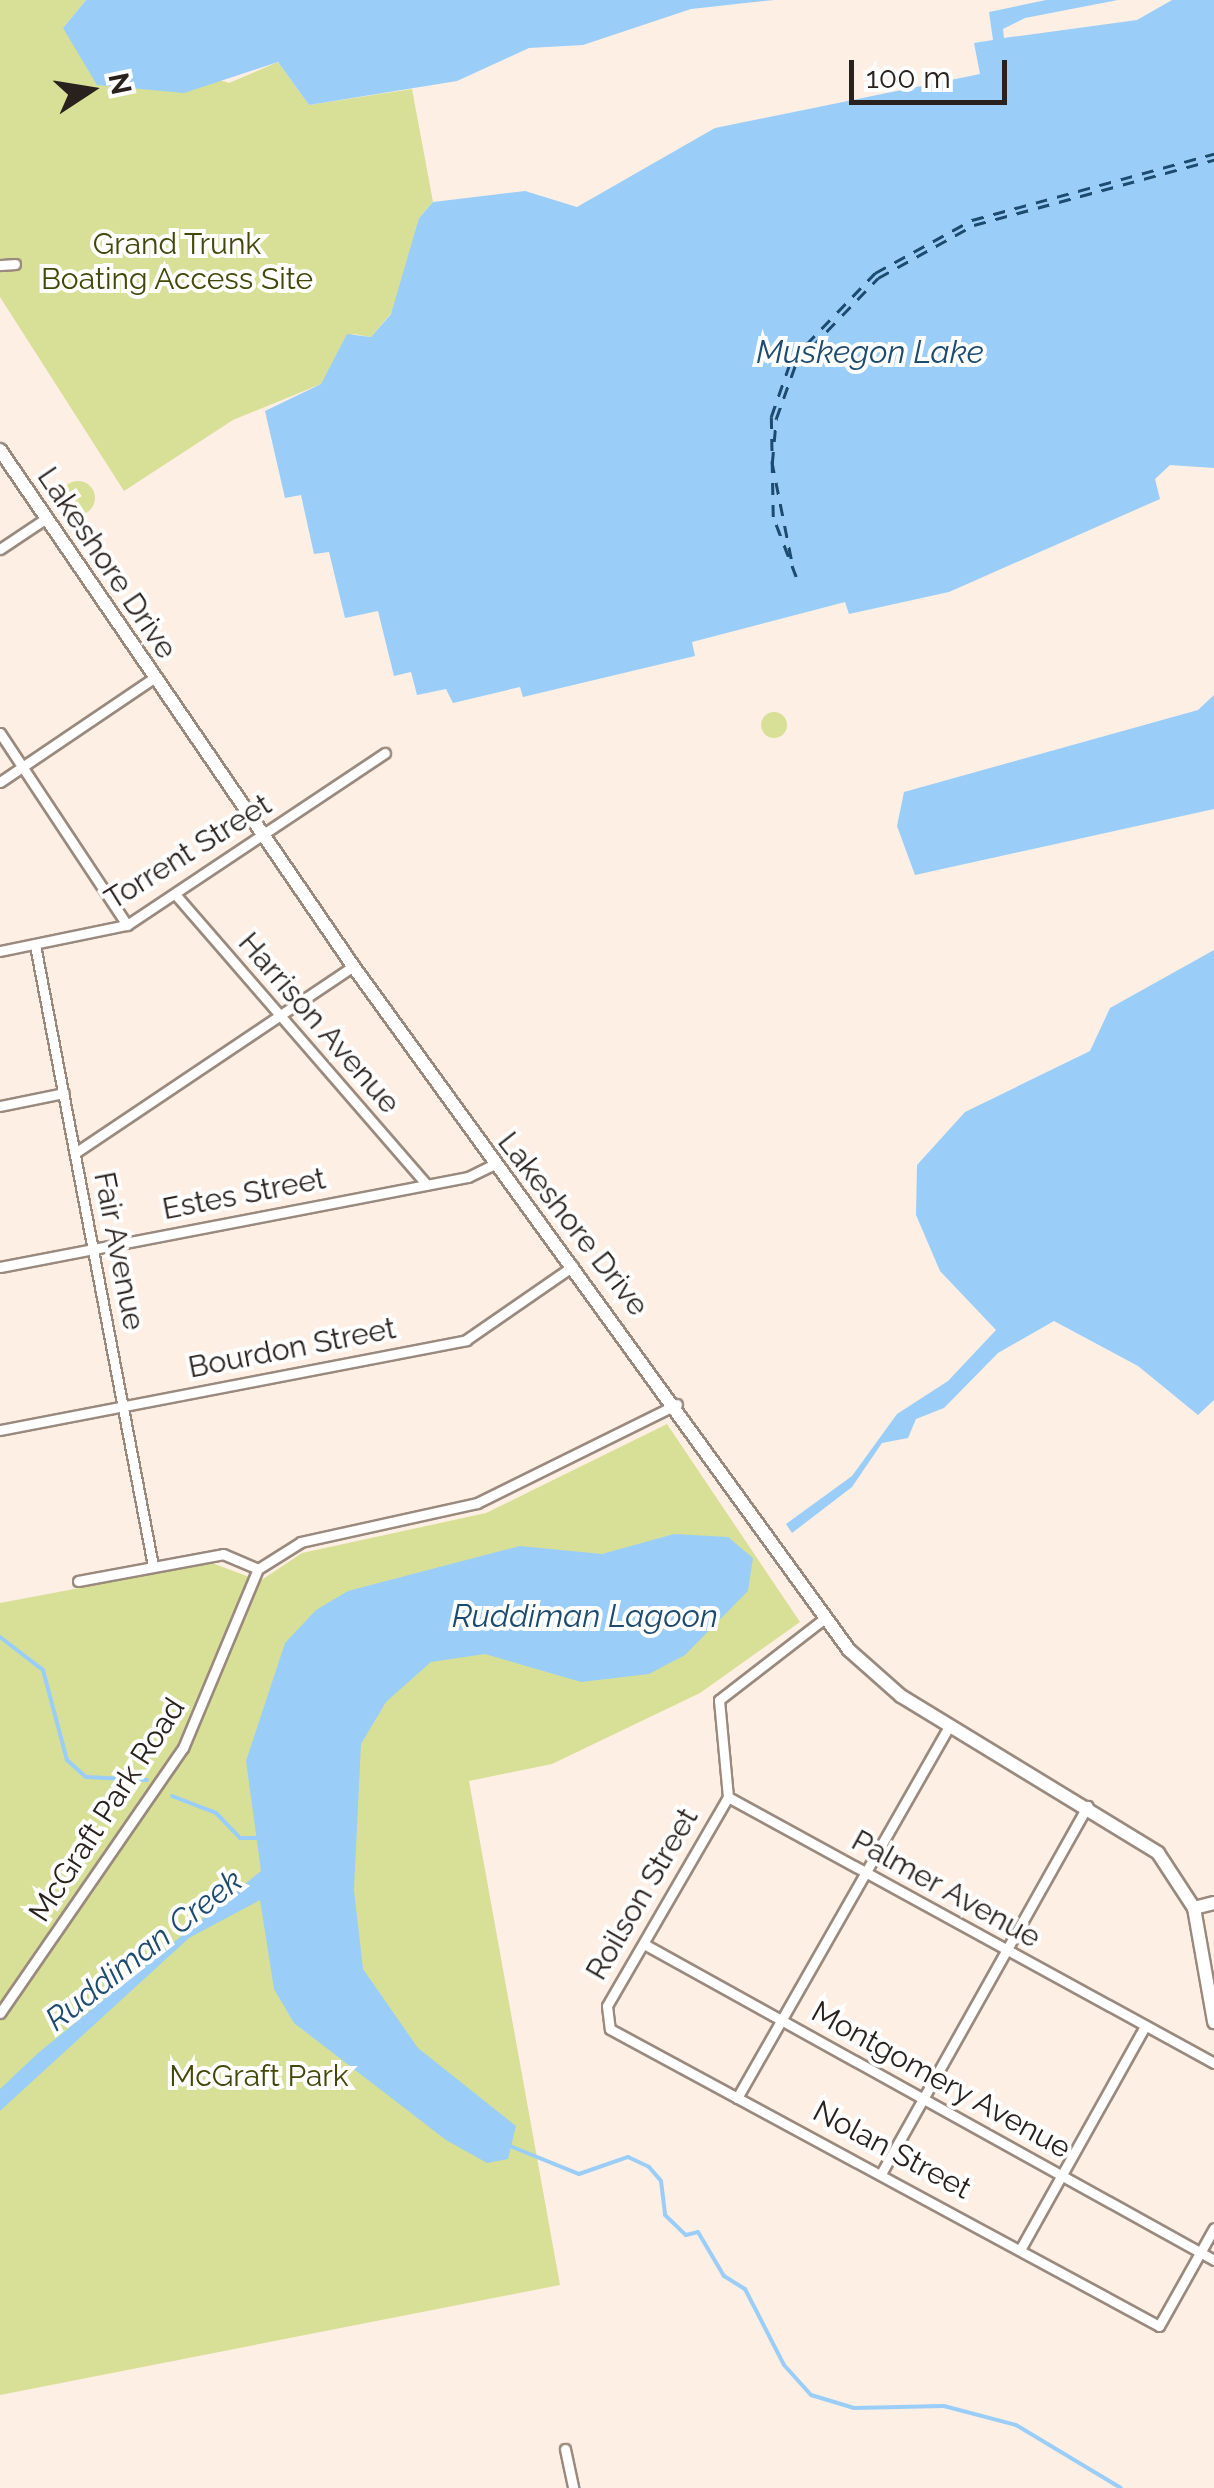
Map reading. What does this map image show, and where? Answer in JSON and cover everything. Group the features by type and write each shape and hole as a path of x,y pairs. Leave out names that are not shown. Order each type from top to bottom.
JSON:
{"main road":[{"name":"Lakeshore Drive","path":"0,450 353,966 494,1164 678,1404 825,1618 874,1676 1158,1853 1194,1908"},
{"path":"1214,1903 1194,1908 1214,2022"}],"street":[{"path":"0,265 15,264"},
{"path":"0,548 45,519"},
{"path":"0,782 155,677"},
{"path":"0,734 126,925"},
{"name":"Torrent Street","path":"0,952 126,925 385,753"},
{"name":"Harrison Avenue","path":"175,894 426,1184"},
{"name":"Fair Avenue","path":"35,945 154,1566"},
{"path":"75,1153 353,966"},
{"path":"0,1106 64,1093"},
{"name":"Estes Street","path":"0,1267 426,1184 494,1164"},
{"name":"Bourdon Street","path":"0,1430 466,1340 573,1266"},
{"path":"78,1581 230,1554 258,1569 301,1542 509,1490 678,1404"},
{"name":"McGraft Park Road","path":"0,2013 184,1748 258,1569"},
{"path":"728,1796 716,1715 725,1691 825,1618"},
{"path":"737,2098 949,1726"},
{"name":"Palmer Avenue","path":"728,1796 1144,2028 1214,2063"},
{"name":"Roilson Street","path":"603,2019 728,1796"},
{"path":"882,2172 1087,1806"},
{"name":"Montgomery Avenue","path":"644,1944 1214,2260"},
{"name":"Nolan Street","path":"603,2019 737,2098 882,2172 1159,2326 1200,2252"},
{"path":"1021,2248 1144,2028"},
{"path":"1200,2252 1214,2228"},
{"path":"565,2449 573,2488"}],"green space":[{"name":"Grand Trunk Boating Access Site","path":"0,0 86,0 63,28 229,83 278,62 309,105 412,89 433,202 419,218 397,306 371,337 353,334 321,384 233,420 124,491 0,297"},
{"path":"78,481 90,486 95,498 90,510 78,515 66,510 61,498 66,486"},
{"path":"774,712 783,716 787,725 783,734 774,738 765,734 761,725 765,716"},
{"name":"McGraft Park","path":"667,1424 800,1622 700,1693 552,1764 469,1781 560,2285 0,2395 0,1603 212,1563 260,1581 302,1553 486,1513"}],"water":[{"path":"86,0 774,0 691,9 583,45 529,48 457,81 309,105 278,62 184,93 97,85 63,28"},
{"name":"Muskegon Lake","path":"1046,0 1118,0 1025,18 1003,29 1004,38 1137,20 1172,0 1214,0 1214,468 1170,465 1155,479 1160,499 949,592 849,614 845,602 692,642 695,656 523,697 520,687 453,703 446,689 417,695 411,672 394,676 378,611 345,618 329,552 314,554 301,495 285,498 265,411 321,384 347,334 371,337 391,314 419,218 433,202 525,191 577,207 715,128 980,74 974,43 993,40 989,12"},
{"path":"1214,695 1214,809 915,875 897,826 904,792 1198,710"},
{"path":"1214,950 1214,1400 1198,1415 1138,1366 1054,1321 998,1353 944,1408 916,1419 908,1438 882,1443 852,1487 792,1533 786,1524 852,1476 897,1414 948,1381 996,1330 940,1271 916,1215 917,1165 965,1112 1090,1051 1110,1008"},
{"name":"Ruddiman Lagoon","path":"674,1534 728,1537 753,1558 748,1591 685,1655 649,1674 581,1682 485,1654 431,1662 386,1702 361,1744 354,1890 363,1969 418,2048 516,2126 508,2159 487,2163 446,2140 294,2023 274,1989 260,1900 189,1938 0,2111 0,2089 37,2054 261,1871 246,1761 285,1643 316,1610 348,1591 520,1546 602,1554"}],"waterway":[{"path":"0,1637 43,1670 67,1760 86,1777 147,1780"},
{"path":"172,1796 216,1813 240,1838 263,1838"},
{"path":"510,2146 579,2174 628,2157 649,2167 661,2181 665,2215 686,2235 698,2232 724,2276 745,2289 784,2365 811,2395 854,2408 944,2406 1016,2425 1121,2488"}],"ferry route":[{"path":"796,577 773,517 771,417 791,360 875,273 972,220 1214,154"},
{"path":"791,559 772,464 776,419 796,363 878,278 974,225 1214,160"}],"water label":[{"name":"Ruddiman Creek","path":"144,1950"}]}
